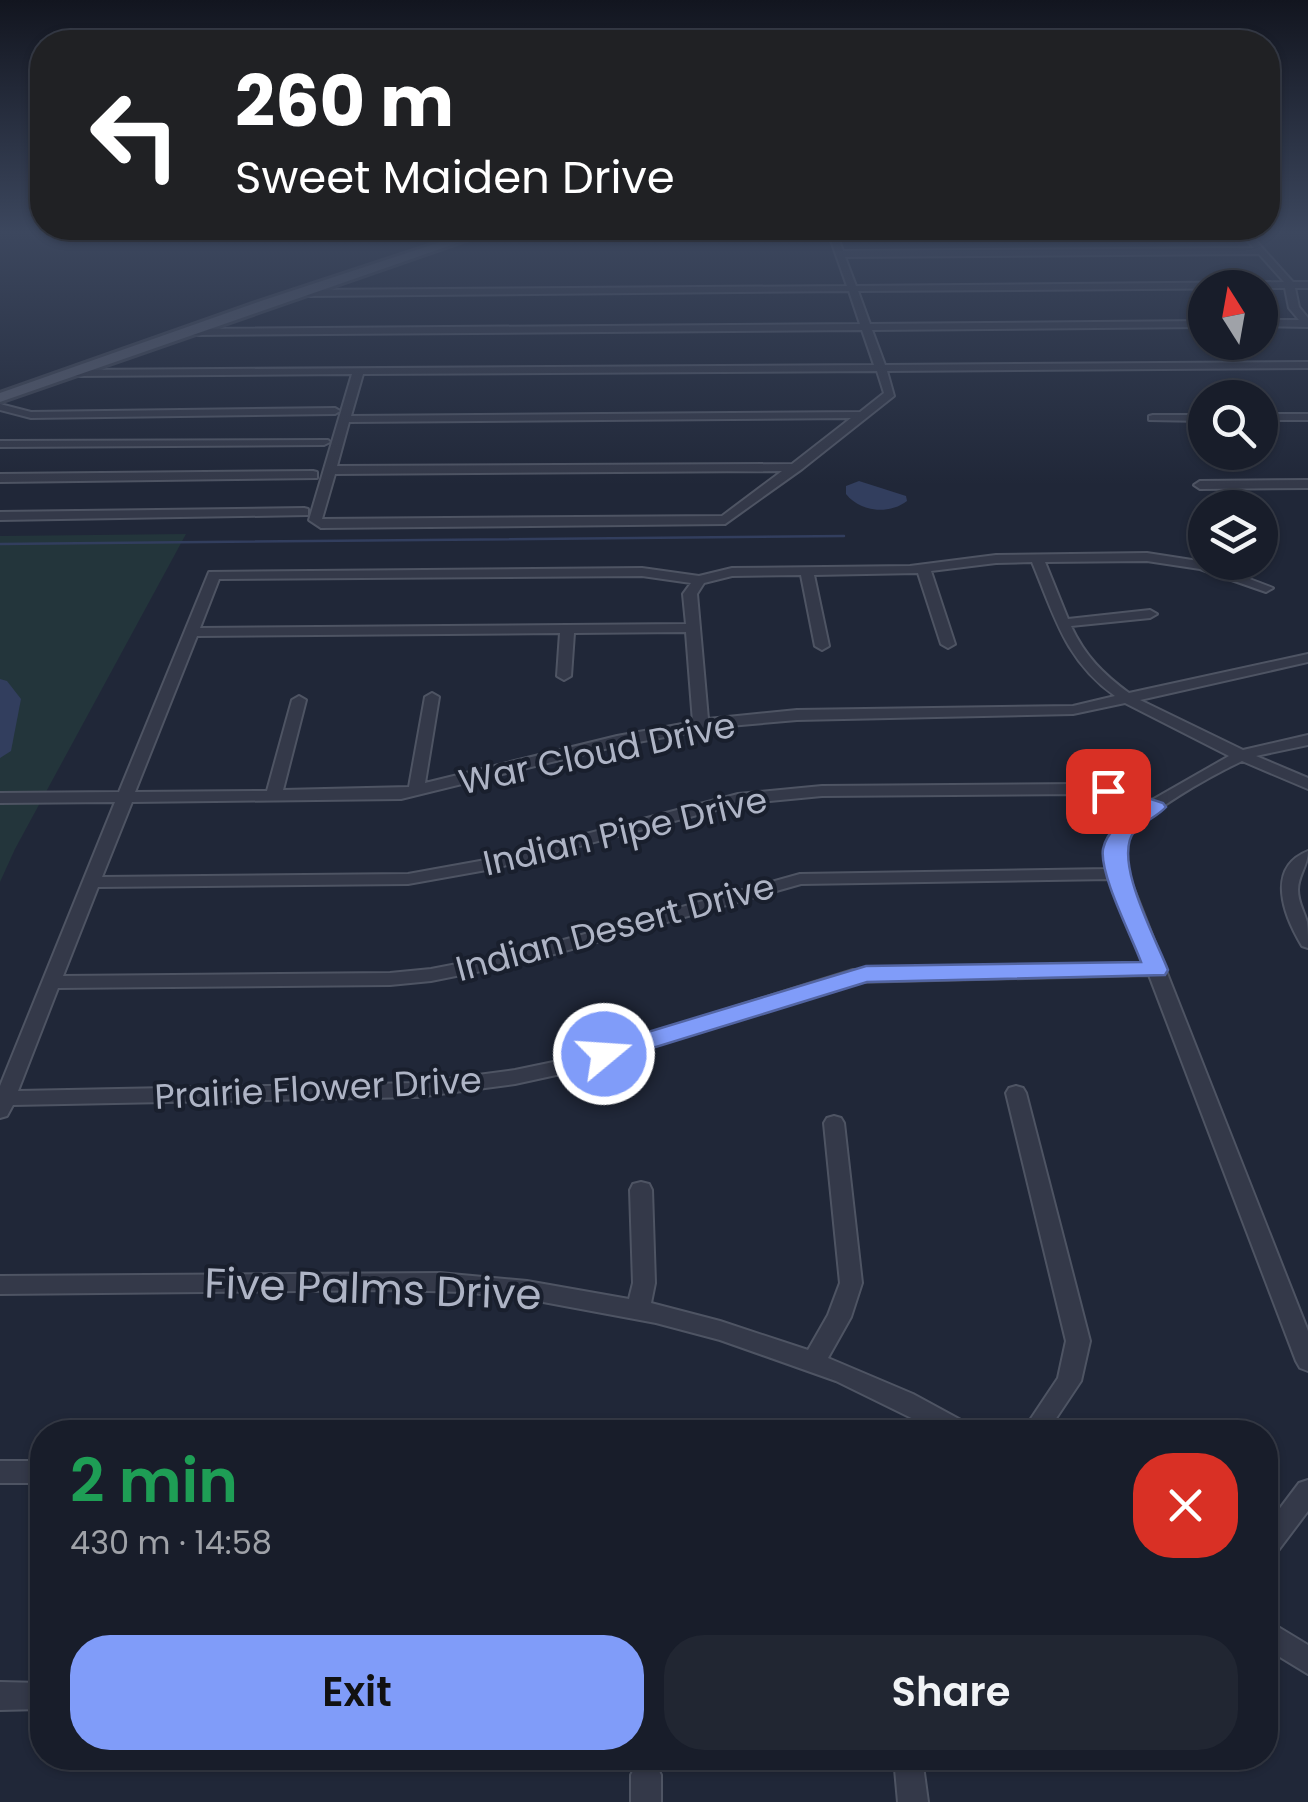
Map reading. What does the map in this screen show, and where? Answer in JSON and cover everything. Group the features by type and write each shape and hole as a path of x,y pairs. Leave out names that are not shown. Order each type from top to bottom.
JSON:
{"main road":[{"path":"0,398 239,316"}],"street":[{"path":"358,373 340,415 330,470 315,520 320,524 725,520 890,394 862,316"},
{"path":"1278,323 1307,323"},
{"path":"193,332 1188,324"},
{"path":"74,372 1308,365"},
{"path":"0,407 13,431"},
{"path":"13,431 340,415 864,415"},
{"path":"1278,417 1308,417"},
{"path":"1152,418 1188,418"},
{"path":"13,431 324,442"},
{"path":"330,470 798,467"},
{"path":"0,478 313,475"},
{"path":"1200,485 1308,484"},
{"path":"0,516 304,512"},
{"path":"1037,558 1090,670 1125,698 1308,784"},
{"path":"2,1104 214,575 642,572 699,580 732,572 924,568 981,560 1169,559 1213,568 1266,588"},
{"path":"924,568 948,644"},
{"path":"806,571 822,646"},
{"path":"699,580 691,589 701,725"},
{"path":"1065,623 1150,614"},
{"path":"191,632 692,628"},
{"path":"564,676 567,629"},
{"name":"War Cloud Drive","path":"0,798 416,792 701,725 796,716 1037,713 1308,658"},
{"path":"416,792 432,698"},
{"path":"274,795 299,700"},
{"path":"1308,740 1245,754 1155,807 1125,828 1116,843 1119,874 1308,1361"},
{"name":"Indian Pipe Drive","path":"93,882 385,880 438,875 721,803 799,792 1083,788 1123,794 1155,807"},
{"path":"1308,856 1292,870 1288,892 1308,942"},
{"name":"Indian Desert Drive","path":"52,982 390,979 431,975 526,956 800,879 1119,874"},
{"name":"Prairie Flower Drive","path":"2,1104 416,1090 570,1065 866,974 1156,970"},
{"path":"1016,1092 1078,1341 1069,1381 1042,1420"},
{"path":"813,1362 839,1317 852,1283 834,1123"},
{"path":"638,1310 644,1283 642,1190"},
{"name":"Five Palms Drive","path":"0,1285 464,1284 580,1298 638,1310 813,1362 936,1420"},
{"path":"0,1472 30,1472"},
{"path":"1278,1531 1308,1491"},
{"path":"1278,1640 1308,1660"},
{"path":"0,1696 30,1696"},
{"path":"909,1770 913,1802"}],"shaded area":[{"path":"186,534 15,849 0,882 0,536"}],"water":[{"path":"859,481 906,496 907,501 883,510 859,505 846,494 846,486"}],"waterway":[{"path":"0,544 844,536"},
{"path":"0,685 10,699 0,751"}],"route":[{"path":"604,1054 866,974 1156,970 1119,874 1114,850 1125,828 1155,807 1108,791"}]}
